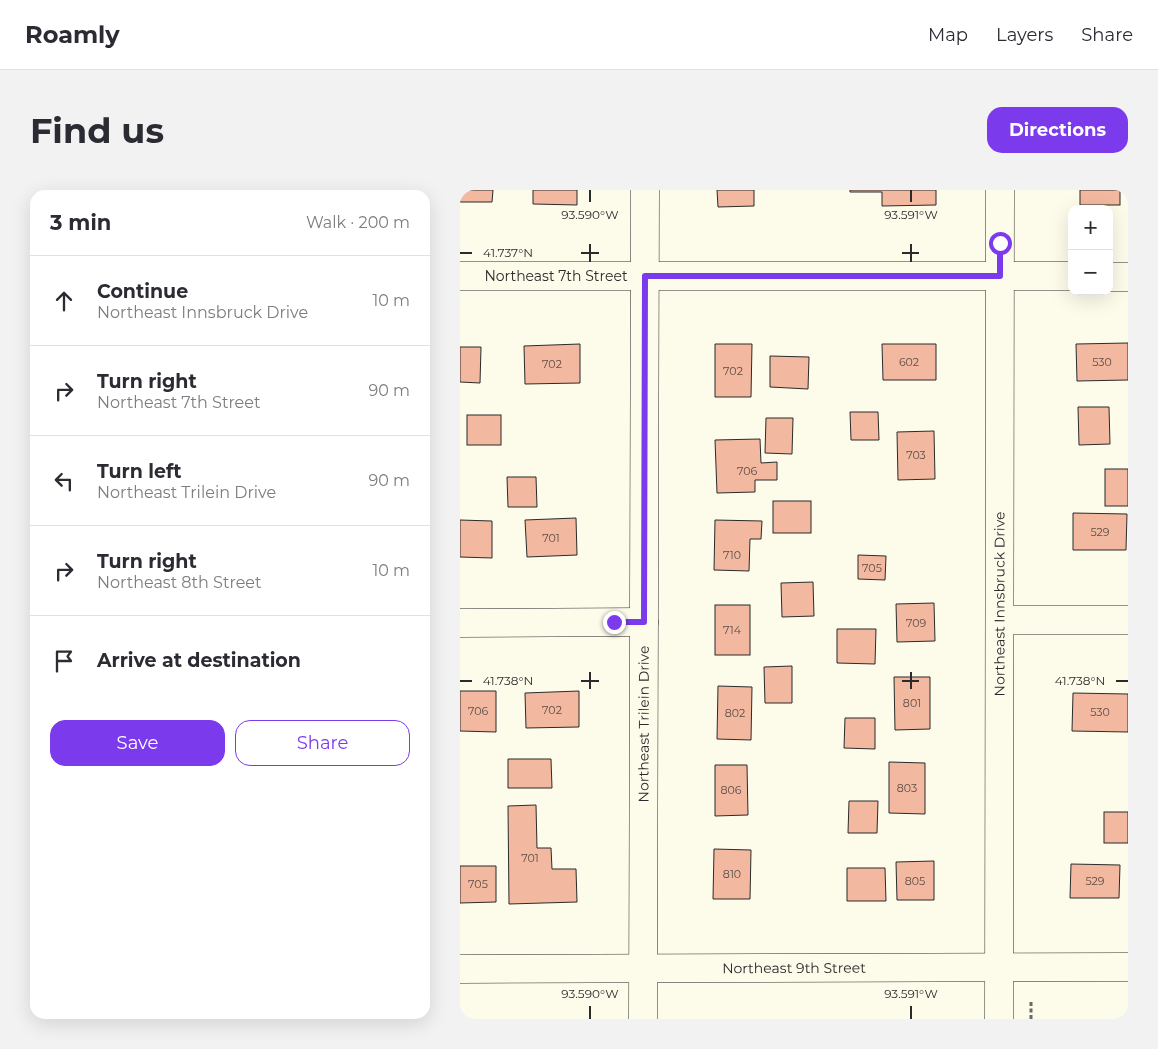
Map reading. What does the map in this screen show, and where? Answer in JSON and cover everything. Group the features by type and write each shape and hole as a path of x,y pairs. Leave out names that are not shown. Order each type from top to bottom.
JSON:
{"street":[{"name":"Northeast Trilein Drive","path":"643,1019 646,190"},
{"name":"Northeast Innsbruck Drive","path":"999,1019 1000,190"},
{"name":"Northeast 7th Street","path":"460,276 1068,276"},
{"path":"1113,276 1128,276"},
{"path":"1000,620 1128,620"},
{"path":"460,623 644,622"},
{"name":"Northeast 9th Street","path":"460,968 1128,967"}],"path":[{"path":"1031,1002 1031,1019"}],"building":[{"path":"460,190 493,190 492,202 460,202"},
{"path":"533,190 577,190 577,205 533,204"},
{"path":"717,190 754,190 754,206 718,207"},
{"path":"850,190 936,190 936,205 882,206 882,192 850,192"},
{"path":"1080,190 1120,190 1120,205 1080,205"},
{"path":"1128,343 1128,380 1077,381 1076,344"},
{"path":"580,344 580,383 525,384 524,346"},
{"path":"715,344 752,344 751,397 715,397"},
{"path":"882,344 936,344 936,380 883,380"},
{"path":"460,347 481,347 480,383 460,382"},
{"path":"770,356 809,357 808,389 770,387"},
{"path":"1078,407 1109,407 1110,444 1079,445"},
{"path":"850,412 878,412 879,440 851,440"},
{"path":"467,415 501,415 501,445 467,445"},
{"path":"766,418 793,418 792,454 765,453"},
{"path":"934,431 935,479 898,480 897,432"},
{"path":"760,439 761,463 777,462 777,480 755,480 755,492 717,493 715,440"},
{"path":"1105,469 1128,469 1128,506 1105,506"},
{"path":"507,477 536,477 537,507 508,507"},
{"path":"773,501 811,501 811,533 773,533"},
{"path":"1073,513 1127,514 1126,550 1073,550"},
{"path":"576,518 577,555 527,557 525,520"},
{"path":"460,520 492,521 492,558 460,557"},
{"path":"715,520 762,521 761,539 750,539 749,571 714,570"},
{"path":"858,555 886,556 885,580 858,579"},
{"path":"813,582 814,616 782,617 781,583"},
{"path":"934,603 935,641 897,642 896,604"},
{"path":"715,605 750,605 750,655 715,655"},
{"path":"837,629 876,629 875,664 837,663"},
{"path":"792,666 792,703 765,703 764,667"},
{"path":"894,677 930,677 930,729 895,730"},
{"path":"718,686 752,687 751,740 717,739"},
{"path":"460,691 496,691 496,732 460,731"},
{"path":"579,691 579,727 526,728 525,693"},
{"path":"1073,693 1128,694 1128,732 1072,731"},
{"path":"845,718 875,718 875,749 844,748"},
{"path":"508,759 551,759 552,788 508,788"},
{"path":"889,762 925,763 925,814 889,813"},
{"path":"715,765 747,765 748,815 715,816"},
{"path":"849,801 878,801 877,833 848,833"},
{"path":"536,805 537,848 551,848 552,869 576,869 577,902 509,904 508,806"},
{"path":"1104,812 1128,812 1128,843 1104,843"},
{"path":"714,849 751,850 750,899 713,899"},
{"path":"934,861 934,900 897,900 896,862"},
{"path":"1071,864 1120,865 1119,898 1070,898"},
{"path":"460,866 496,866 496,902 460,903"},
{"path":"847,868 885,868 886,901 847,901"}],"route":[{"path":"614,622 644,622 645,276 1000,276 1000,243"}]}
